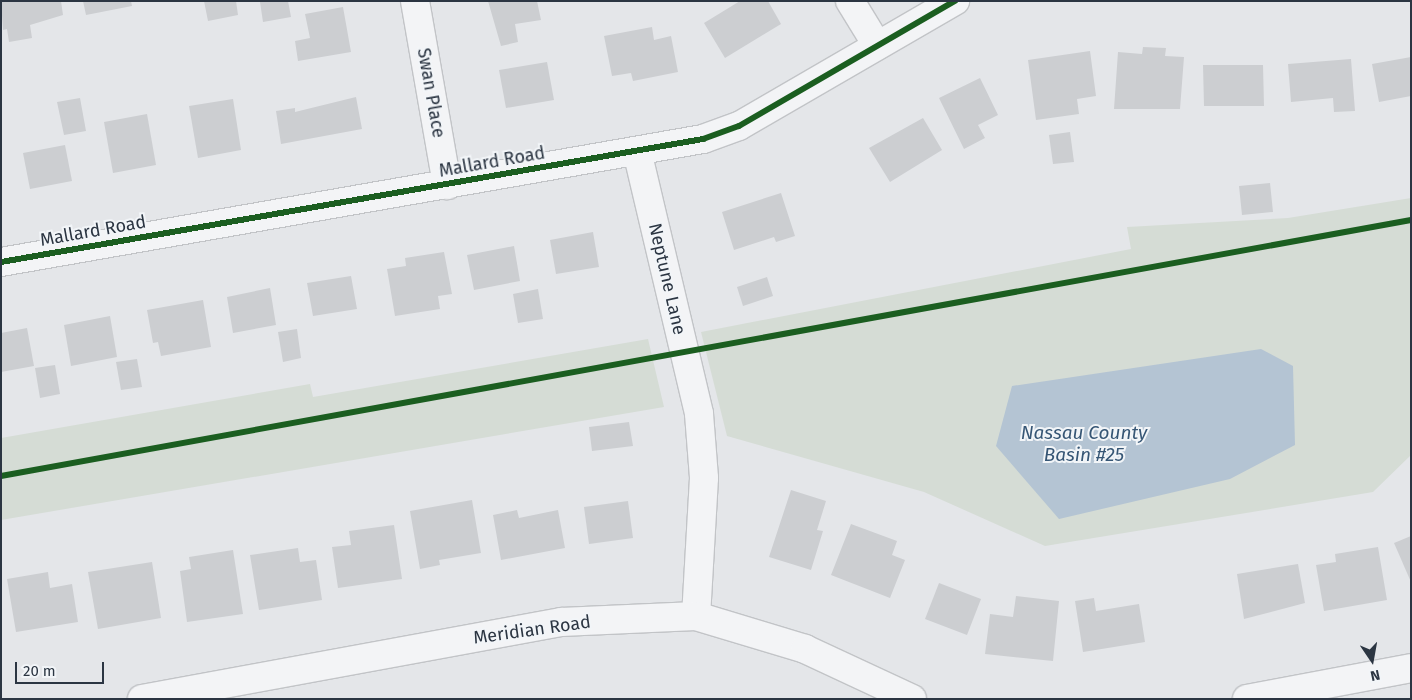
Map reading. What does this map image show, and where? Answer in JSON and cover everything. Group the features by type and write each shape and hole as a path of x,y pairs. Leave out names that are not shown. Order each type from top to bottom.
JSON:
{"street":[{"name":"Swan Place","path":"415,1 447,185"},
{"path":"850,1 877,45"},
{"name":"Mallard Road","path":"1,262 703,139 739,126 955,1"},
{"name":"Neptune Lane","path":"638,151 699,414 704,478 696,616"},
{"name":"Meridian Road","path":"142,699 561,622 696,616 805,649 912,699"},
{"path":"1247,699 1411,668"}],"shaded area":[{"path":"1411,198 1411,455 1373,492 1045,546 924,492 727,436 701,332 1131,249 1127,227 1288,218"},
{"path":"648,339 664,407 1,520 1,438 310,384 313,397"}],"water":[{"name":"Nassau County Basin #25","path":"1261,349 1293,366 1295,445 1230,479 1059,519 996,446 1012,386"}],"building":[{"path":"1,1 61,1 63,15 30,25 32,38 9,42 7,29 3,30"},
{"path":"83,1 131,1 132,6 86,15"},
{"path":"204,1 236,1 238,15 208,21"},
{"path":"288,1 291,17 263,22 260,2"},
{"path":"488,1 537,1 541,20 515,24 518,42 501,46"},
{"path":"740,1 768,1 781,24 725,58 704,23"},
{"path":"343,7 351,52 298,61 295,41 310,38 305,14"},
{"path":"652,27 654,40 671,36 678,72 633,81 631,73 612,76 604,36"},
{"path":"1143,47 1166,48 1165,56 1184,57 1180,109 1114,109 1118,52 1142,54"},
{"path":"1090,51 1096,96 1077,99 1079,114 1036,120 1028,60"},
{"path":"1411,57 1411,96 1379,102 1372,64"},
{"path":"1351,59 1355,111 1334,112 1333,98 1291,102 1288,64"},
{"path":"547,62 554,100 506,108 499,70"},
{"path":"1203,65 1263,65 1264,106 1204,106"},
{"path":"980,78 998,115 978,125 985,138 964,149 939,98"},
{"path":"356,97 362,129 281,144 276,111 295,108 295,112"},
{"path":"80,98 86,131 64,135 57,102"},
{"path":"233,99 241,150 198,158 189,106"},
{"path":"147,114 156,165 113,173 104,122"},
{"path":"923,118 942,150 890,182 869,148"},
{"path":"1070,132 1074,162 1053,164 1049,135"},
{"path":"65,145 72,181 30,189 23,153"},
{"path":"1270,183 1273,212 1242,215 1239,186"},
{"path":"781,193 795,236 776,242 774,237 734,250 722,212"},
{"path":"593,232 599,267 556,274 550,240"},
{"path":"514,246 520,281 474,290 467,255"},
{"path":"444,252 452,294 438,296 440,309 395,316 387,269 406,266 405,258"},
{"path":"351,276 357,309 313,316 307,283"},
{"path":"767,277 773,296 743,306 737,287"},
{"path":"270,288 276,325 233,333 227,297"},
{"path":"538,289 543,319 518,323 513,294"},
{"path":"203,300 211,347 161,356 158,342 153,343 147,310"},
{"path":"110,316 117,357 71,366 64,325"},
{"path":"27,328 34,366 1,372 1,333"},
{"path":"297,329 301,358 283,362 278,332"},
{"path":"137,359 142,387 121,390 116,362"},
{"path":"55,365 60,394 40,398 35,368"},
{"path":"629,422 633,446 592,451 589,427"},
{"path":"791,490 826,501 817,530 823,531 811,570 769,557"},
{"path":"472,500 481,553 439,560 440,565 420,569 410,511"},
{"path":"628,501 633,538 589,544 584,507"},
{"path":"517,510 519,518 558,510 565,548 501,560 493,515"},
{"path":"851,524 897,541 892,555 905,560 890,598 831,575"},
{"path":"394,525 402,579 338,588 332,547 351,545 349,531"},
{"path":"1411,536 1411,582 1394,543"},
{"path":"1378,547 1387,600 1324,611 1316,565 1336,562 1335,554"},
{"path":"298,548 300,562 316,560 322,600 259,610 250,555"},
{"path":"233,550 243,614 187,622 180,571 191,569 189,557"},
{"path":"152,562 161,618 98,629 88,572"},
{"path":"1298,564 1305,603 1244,619 1237,574"},
{"path":"48,572 50,588 72,584 78,622 16,632 7,579"},
{"path":"939,583 981,599 967,635 925,619"},
{"path":"1016,596 1059,601 1053,661 985,654 990,614 1013,617"},
{"path":"1094,598 1096,611 1139,604 1145,642 1083,652 1075,601"}],"cycle path":[{"path":"1,262 703,139 739,126 955,1"},
{"path":"1,476 1411,220"}]}
